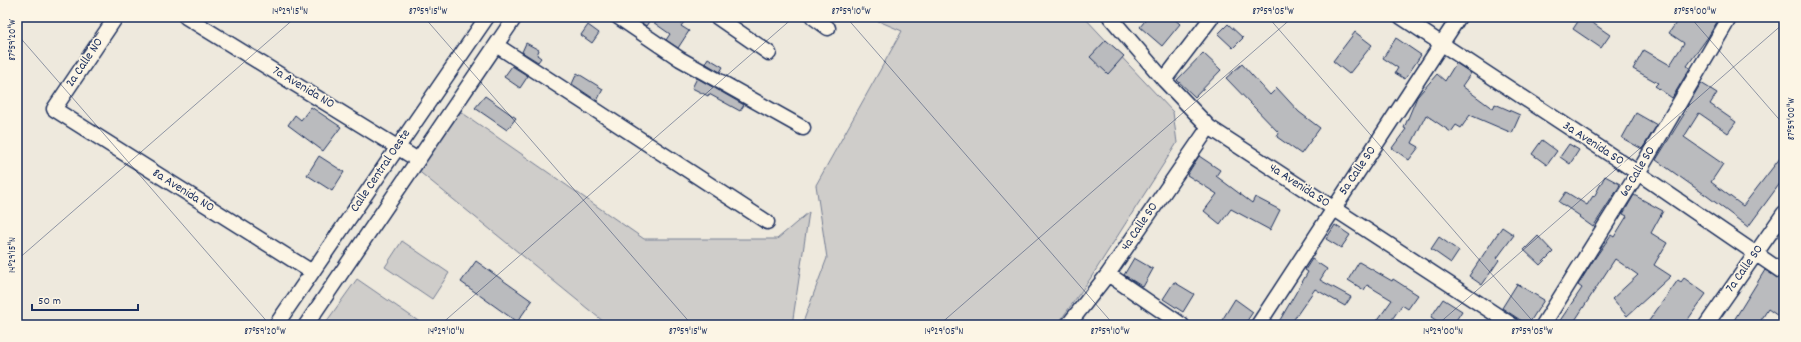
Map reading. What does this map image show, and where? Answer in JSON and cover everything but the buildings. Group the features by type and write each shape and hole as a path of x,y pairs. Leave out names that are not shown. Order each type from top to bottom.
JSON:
{"street":[{"name":"2a Calle NO","path":"54,109 116,17"},
{"name":"7a Avenida NO","path":"186,17 398,146 418,160"},
{"name":"Calle Central Oeste","path":"276,325 487,17"},
{"name":"Calle Central Oeste","path":"306,325 515,17"},
{"path":"618,17 680,59 803,128"},
{"path":"717,17 769,53"},
{"path":"813,17 828,28"},
{"name":"4a Avenida SO","path":"1110,17 1164,80 1209,127 1512,325"},
{"path":"1164,80 1212,17"},
{"name":"3a Avenida SO","path":"1401,17 1638,173 1784,273"},
{"name":"5a Calle SO","path":"1258,325 1459,17"},
{"name":"6a Calle SO","path":"1544,325 1638,173 1730,17"},
{"path":"496,45 767,222"},
{"name":"8a Avenida NO","path":"54,109 312,272"},
{"name":"4a Calle SO","path":"1068,325 1108,274 1209,127"},
{"name":"7a Calle SO","path":"1706,325 1784,213"},
{"path":"1108,274 1182,325"}],"shaded area":[{"path":"869,17 1084,17 1173,112 1177,143 1090,279 1057,325 802,325 827,258 816,185 902,31"},
{"path":"461,112 644,239 777,239 809,212 792,325 602,325 604,322 416,169"},
{"path":"402,241 449,273 432,299 385,267"},
{"path":"357,279 424,325 324,325"}]}
